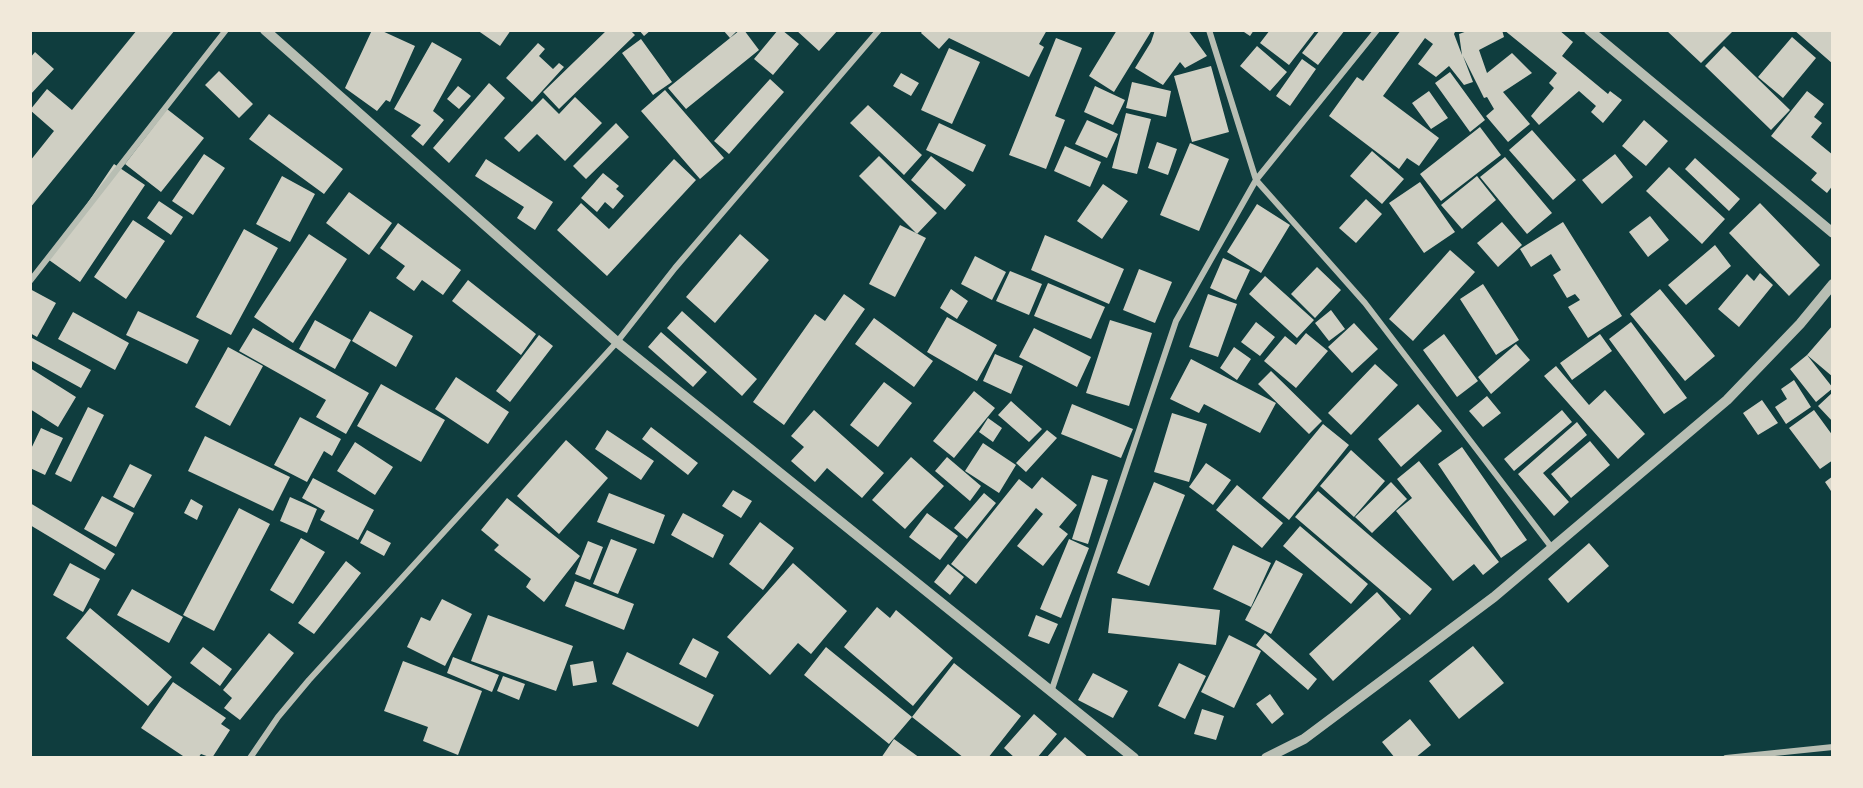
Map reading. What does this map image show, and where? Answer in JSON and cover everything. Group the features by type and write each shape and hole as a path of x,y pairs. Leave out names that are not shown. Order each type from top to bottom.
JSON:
{"street":[{"path":"30,280 226,30"},
{"path":"265,30 617,342 1134,758"},
{"path":"250,758 278,717 309,680 617,342 675,268 879,30"},
{"path":"1209,30 1256,180 1365,303 1552,548"},
{"path":"1051,693 1176,321 1256,180 1377,30"},
{"path":"1589,30 1833,233"},
{"path":"1266,758 1304,739 1494,597 1727,400 1800,324 1833,284"},
{"path":"1726,758 1833,747"}],"building":[{"path":"137,30 175,30 30,208 30,161 54,131 30,110 47,89 72,110"},
{"path":"372,30 380,30 415,46 390,102 386,100 377,111 345,88"},
{"path":"477,30 511,30 500,46"},
{"path":"607,30 630,30 635,35 559,109 543,92"},
{"path":"639,30 651,30 644,36"},
{"path":"723,30 738,30 730,38"},
{"path":"740,30 744,30 759,50 686,109 668,88"},
{"path":"778,30 782,30 799,44 773,75 754,59"},
{"path":"796,30 838,30 819,51"},
{"path":"923,30 1047,30 1039,44 1044,47 1029,77 949,38 939,49 921,33"},
{"path":"1117,30 1152,30 1114,92 1089,76"},
{"path":"1155,30 1188,30 1207,56 1185,68 1180,62 1163,85 1135,68 1151,42"},
{"path":"1241,30 1254,30 1250,36"},
{"path":"1270,30 1316,30 1289,65 1260,43"},
{"path":"1320,30 1345,30 1318,65 1302,53"},
{"path":"1401,30 1456,30 1454,34 1462,55 1459,34 1470,30 1502,30 1504,37 1479,50 1487,73 1512,53 1532,73 1503,92 1530,124 1508,142 1486,116 1494,109 1487,97 1484,98 1463,56 1473,82 1464,85 1449,66 1436,77 1418,64 1433,44 1425,38 1383,96 1439,138 1419,166 1407,158 1399,169 1329,116 1357,77 1363,81"},
{"path":"1504,30 1559,30 1573,42 1562,56 1608,94 1610,91 1622,100 1603,123 1591,112 1596,106 1579,91 1539,125 1531,116 1554,88 1549,83 1557,73"},
{"path":"1666,30 1734,30 1701,63"},
{"path":"1794,30 1833,30 1833,64"},
{"path":"1792,37 1816,58 1783,98 1758,77"},
{"path":"1056,38 1082,48 1055,116 1065,120 1046,169 1009,155"},
{"path":"641,39 672,82 653,95 622,53"},
{"path":"432,42 462,59 433,111 444,120 423,146 411,136 421,125 394,109"},
{"path":"538,43 545,49 539,56 553,69 559,63 564,67 532,102 506,78"},
{"path":"1257,46 1287,72 1270,91 1240,66"},
{"path":"1724,46 1790,110 1771,130 1705,66"},
{"path":"949,48 980,62 952,124 921,110"},
{"path":"35,52 54,69 30,95 30,58"},
{"path":"1302,59 1316,69 1290,106 1276,96"},
{"path":"1211,66 1229,132 1192,142 1174,76"},
{"path":"219,71 253,104 239,118 205,85"},
{"path":"1450,72 1485,120 1470,132 1435,83"},
{"path":"901,73 919,83 911,96 893,86"},
{"path":"770,79 784,92 729,154 714,141"},
{"path":"1132,82 1171,91 1166,117 1126,108"},
{"path":"489,83 505,98 449,163 433,148"},
{"path":"458,86 471,96 459,109 447,99"},
{"path":"1095,86 1125,100 1113,125 1084,112"},
{"path":"665,90 724,158 700,179 641,111"},
{"path":"1429,91 1448,118 1431,129 1412,103"},
{"path":"1807,91 1824,104 1814,117 1822,123 1811,137 1833,155 1833,185 1827,193 1811,180 1817,173 1771,136"},
{"path":"575,97 602,123 565,161 537,134 519,152 504,138 543,98 559,114"},
{"path":"868,105 922,155 904,175 850,123"},
{"path":"167,109 204,138 161,192 125,164"},
{"path":"1126,113 1151,119 1137,174 1112,168"},
{"path":"269,114 343,169 324,194 249,139"},
{"path":"1087,120 1118,134 1107,158 1075,144"},
{"path":"1644,120 1668,141 1646,166 1622,146"},
{"path":"616,123 629,137 586,179 573,166"},
{"path":"939,123 986,145 973,172 926,150"},
{"path":"1480,127 1501,155 1441,201 1420,174"},
{"path":"1532,130 1576,180 1553,200 1509,150"},
{"path":"1157,142 1177,149 1168,175 1148,168"},
{"path":"1190,143 1229,159 1199,231 1160,215"},
{"path":"1065,146 1101,162 1090,187 1054,171"},
{"path":"1372,151 1404,179 1382,204 1350,176"},
{"path":"204,154 225,168 193,215 172,201"},
{"path":"1615,154 1633,177 1602,204 1582,180"},
{"path":"879,156 937,213 917,234 859,176"},
{"path":"931,156 966,185 945,210 911,180"},
{"path":"1505,157 1552,213 1527,234 1480,177"},
{"path":"1695,158 1740,199 1729,211 1685,169"},
{"path":"486,159 553,202 535,230 517,218 524,207 475,176"},
{"path":"674,159 696,180 607,276 557,230 581,203 609,229"},
{"path":"114,164 145,185 80,282 49,260"},
{"path":"1669,167 1725,219 1702,244 1646,191"},
{"path":"603,173 619,186 616,189 624,196 613,209 605,202 597,212 581,198"},
{"path":"282,176 315,194 290,242 256,224"},
{"path":"1477,176 1496,200 1462,229 1441,205"},
{"path":"1420,182 1455,232 1424,253 1389,203"},
{"path":"1103,184 1128,201 1102,239 1077,221"},
{"path":"349,192 392,223 369,255 326,223"},
{"path":"1366,199 1382,214 1356,243 1339,228"},
{"path":"159,201 183,217 171,235 147,218"},
{"path":"1760,203 1820,265 1789,296 1729,233"},
{"path":"1257,204 1290,225 1261,273 1227,252"},
{"path":"1650,216 1669,240 1648,257 1629,232"},
{"path":"133,220 165,241 126,299 94,277"},
{"path":"1502,222 1522,245 1498,267 1477,243"},
{"path":"1563,222 1622,316 1588,338 1568,307 1580,300 1575,294 1567,298 1553,275 1561,270 1551,254 1531,267 1520,249"},
{"path":"398,223 461,270 443,295 422,280 414,291 396,278 405,266 380,248"},
{"path":"900,225 926,238 895,297 869,284"},
{"path":"244,229 278,248 231,335 196,317"},
{"path":"309,234 347,259 293,343 254,317"},
{"path":"740,234 769,260 715,323 686,297"},
{"path":"1045,235 1124,269 1109,304 1031,270"},
{"path":"1715,245 1731,266 1686,305 1668,285"},
{"path":"1450,250 1475,272 1413,341 1389,319"},
{"path":"975,256 1006,272 992,300 961,284"},
{"path":"1223,258 1250,270 1236,300 1210,288"},
{"path":"1317,267 1341,290 1315,318 1291,294"},
{"path":"1139,269 1172,282 1155,323 1123,310"},
{"path":"1010,271 1042,284 1029,315 996,301"},
{"path":"1760,273 1773,285 1739,327 1718,309 1747,274 1754,281"},
{"path":"1265,276 1314,320 1297,338 1249,294"},
{"path":"468,280 536,334 521,355 452,301"},
{"path":"1048,283 1105,307 1091,339 1034,316"},
{"path":"1483,284 1519,340 1496,355 1460,299"},
{"path":"30,289 56,303 37,337 30,333"},
{"path":"951,289 968,301 957,319 940,308"},
{"path":"1660,289 1715,356 1685,381 1630,314"},
{"path":"844,294 865,309 784,425 753,402 815,314 825,321"},
{"path":"1208,294 1237,304 1218,357 1189,347"},
{"path":"1331,310 1345,329 1329,341 1315,323"},
{"path":"138,311 199,340 187,364 126,335"},
{"path":"370,311 413,336 396,367 352,341"},
{"path":"682,311 757,379 742,396 667,328"},
{"path":"73,312 129,343 115,370 58,339"},
{"path":"947,317 997,345 977,381 927,352"},
{"path":"874,318 933,361 914,387 855,344"},
{"path":"315,320 351,340 335,369 299,349"},
{"path":"1110,320 1152,333 1129,406 1086,393"},
{"path":"1256,322 1275,337 1260,356 1241,342"},
{"path":"1631,322 1687,398 1664,414 1609,339"},
{"path":"1354,323 1378,349 1352,373 1328,347"},
{"path":"1833,325 1833,377 1807,355"},
{"path":"253,328 369,393 346,434 316,417 326,400 239,351"},
{"path":"1034,328 1091,357 1077,387 1019,357"},
{"path":"661,332 707,372 693,387 648,347"},
{"path":"1306,333 1328,351 1296,388 1264,361 1285,336 1296,345"},
{"path":"1444,334 1478,381 1457,397 1423,350"},
{"path":"1600,334 1612,351 1572,380 1560,363"},
{"path":"539,335 553,346 510,402 496,391"},
{"path":"32,338 91,370 81,388 30,360"},
{"path":"1516,344 1530,360 1491,394 1478,377"},
{"path":"228,347 263,366 230,426 195,407"},
{"path":"1234,347 1251,359 1237,380 1220,368"},
{"path":"995,354 1023,366 1011,394 983,381"},
{"path":"1807,355 1833,388 1816,402 1790,369"},
{"path":"1191,359 1276,403 1260,433 1204,404 1199,413 1170,399"},
{"path":"1375,364 1398,385 1351,435 1328,413"},
{"path":"1556,366 1589,405 1605,390 1645,434 1618,459 1544,376"},
{"path":"30,368 76,397 58,427 30,409"},
{"path":"1271,371 1322,421 1309,434 1258,384"},
{"path":"456,377 509,412 488,444 435,409"},
{"path":"1794,380 1811,407 1786,424 1775,407 1787,399 1781,389"},
{"path":"884,382 912,403 878,447 850,425"},
{"path":"381,384 445,420 421,462 357,426"},
{"path":"974,391 995,408 954,458 933,441"},
{"path":"1833,392 1833,422 1818,406"},
{"path":"1487,396 1501,413 1483,427 1469,411"},
{"path":"1762,400 1778,423 1758,435 1743,413"},
{"path":"1011,401 1042,429 1029,442 998,415"},
{"path":"1072,404 1133,429 1121,458 1061,434"},
{"path":"1418,404 1442,431 1401,467 1378,439"},
{"path":"88,407 104,415 71,482 55,474"},
{"path":"814,410 884,473 862,498 827,468 815,482 791,461 804,447 791,436"},
{"path":"1562,410 1572,422 1514,471 1504,459"},
{"path":"1814,410 1833,436 1833,460 1820,469 1789,428"},
{"path":"1172,413 1207,424 1189,482 1154,472"},
{"path":"300,417 341,439 332,456 324,451 307,482 274,465"},
{"path":"988,418 1002,428 993,442 979,432"},
{"path":"1577,422 1587,435 1543,473 1569,502 1554,516 1518,474"},
{"path":"1323,424 1349,445 1289,520 1262,498"},
{"path":"651,427 698,463 688,475 642,439"},
{"path":"41,428 63,438 45,475 30,468 30,451"},
{"path":"607,430 654,461 641,480 595,449"},
{"path":"1047,430 1057,438 1026,472 1016,463"},
{"path":"205,436 290,477 273,511 188,471"},
{"path":"566,440 608,478 559,534 517,496"},
{"path":"1590,441 1610,465 1571,498 1551,474"},
{"path":"355,442 393,467 375,495 337,471"},
{"path":"983,443 1016,465 999,493 965,471"},
{"path":"1462,447 1527,540 1501,558 1438,464"},
{"path":"1351,450 1385,481 1354,517 1320,486"},
{"path":"911,457 944,486 905,529 872,500"},
{"path":"947,457 981,486 970,501 935,471"},
{"path":"1419,461 1499,562 1483,575 1474,564 1453,581 1396,511 1412,498 1397,479"},
{"path":"1206,463 1231,480 1213,505 1189,487"},
{"path":"130,464 152,475 134,508 113,497"},
{"path":"1092,475 1108,480 1088,544 1072,539"},
{"path":"1833,476 1833,494 1825,482"},
{"path":"1042,477 1077,505 1059,527 1068,534 1043,566 1017,546 1043,514 1036,508 976,584 951,564 1019,479 1032,489"},
{"path":"313,478 374,510 358,540 320,520 325,511 302,498"},
{"path":"1154,482 1185,495 1149,586 1117,573"},
{"path":"1391,482 1407,499 1372,533 1355,517"},
{"path":"1237,485 1283,523 1262,548 1216,510"},
{"path":"733,490 752,501 741,518 722,506"},
{"path":"1318,491 1432,589 1410,615 1295,517"},
{"path":"609,493 665,515 654,544 597,522"},
{"path":"984,493 996,503 967,539 954,528"},
{"path":"102,496 134,513 116,547 84,529"},
{"path":"290,497 317,509 307,533 280,521"},
{"path":"507,498 580,556 544,602 526,587 531,579 494,550 499,545 481,530"},
{"path":"191,499 203,506 197,520 184,513"},
{"path":"30,503 115,554 105,570 30,525"},
{"path":"239,508 270,524 214,631 183,615"},
{"path":"683,513 724,535 713,558 671,535"},
{"path":"927,513 958,536 940,560 909,537"},
{"path":"760,522 794,548 763,590 729,564"},
{"path":"1300,526 1368,584 1351,604 1283,546"},
{"path":"367,530 391,543 384,556 360,543"},
{"path":"301,538 325,552 293,604 270,590"},
{"path":"611,539 637,549 618,594 593,584"},
{"path":"1069,539 1089,548 1061,618 1040,609"},
{"path":"588,541 603,547 590,580 575,574"},
{"path":"1589,543 1609,566 1568,603 1548,579"},
{"path":"1233,545 1271,563 1251,607 1213,589"},
{"path":"1276,560 1303,574 1271,634 1245,620"},
{"path":"346,561 361,573 314,634 298,623"},
{"path":"70,563 100,579 83,612 53,595"},
{"path":"793,563 847,611 811,654 798,643 770,675 727,637"},
{"path":"948,564 964,577 950,595 934,582"},
{"path":"575,581 634,604 624,630 565,606"},
{"path":"132,589 183,617 169,643 117,615"},
{"path":"1377,592 1401,619 1333,681 1309,654"},
{"path":"1112,598 1220,610 1216,645 1108,633"},
{"path":"442,599 472,614 445,666 407,647 421,617 430,621"},
{"path":"877,607 890,618 896,610 953,658 913,706 844,647"},
{"path":"90,608 172,677 148,706 66,638"},
{"path":"488,615 573,646 556,691 471,661"},
{"path":"1036,615 1058,624 1049,644 1028,636"},
{"path":"269,633 294,653 240,720 224,708 232,698 223,690"},
{"path":"1265,633 1317,679 1308,690 1256,645"},
{"path":"1229,635 1261,651 1234,708 1201,692"},
{"path":"693,638 719,652 706,678 679,664"},
{"path":"1473,646 1504,683 1459,719 1429,681"},
{"path":"203,647 232,669 220,686 190,663"},
{"path":"826,647 912,717 889,744 804,675"},
{"path":"627,652 714,695 698,727 612,684"},
{"path":"453,657 499,675 492,692 447,673"},
{"path":"403,661 482,691 458,755 423,741 428,727 384,711"},
{"path":"593,661 597,682 573,686 570,665"},
{"path":"954,663 1021,716 988,758 964,758 912,717"},
{"path":"1179,663 1206,676 1185,719 1158,706"},
{"path":"1093,673 1128,691 1113,718 1078,700"},
{"path":"503,676 525,684 519,700 497,691"},
{"path":"173,682 226,718 221,724 230,730 212,758 201,754 198,758 186,758 141,728"},
{"path":"1270,694 1284,714 1272,724 1256,704"},
{"path":"1202,709 1224,716 1216,740 1194,734"},
{"path":"1034,714 1057,734 1037,758 1015,758 1004,748"},
{"path":"1410,719 1431,745 1415,758 1395,758 1382,742"},
{"path":"1065,737 1089,758 1046,758"},
{"path":"894,739 920,758 881,758"}]}
